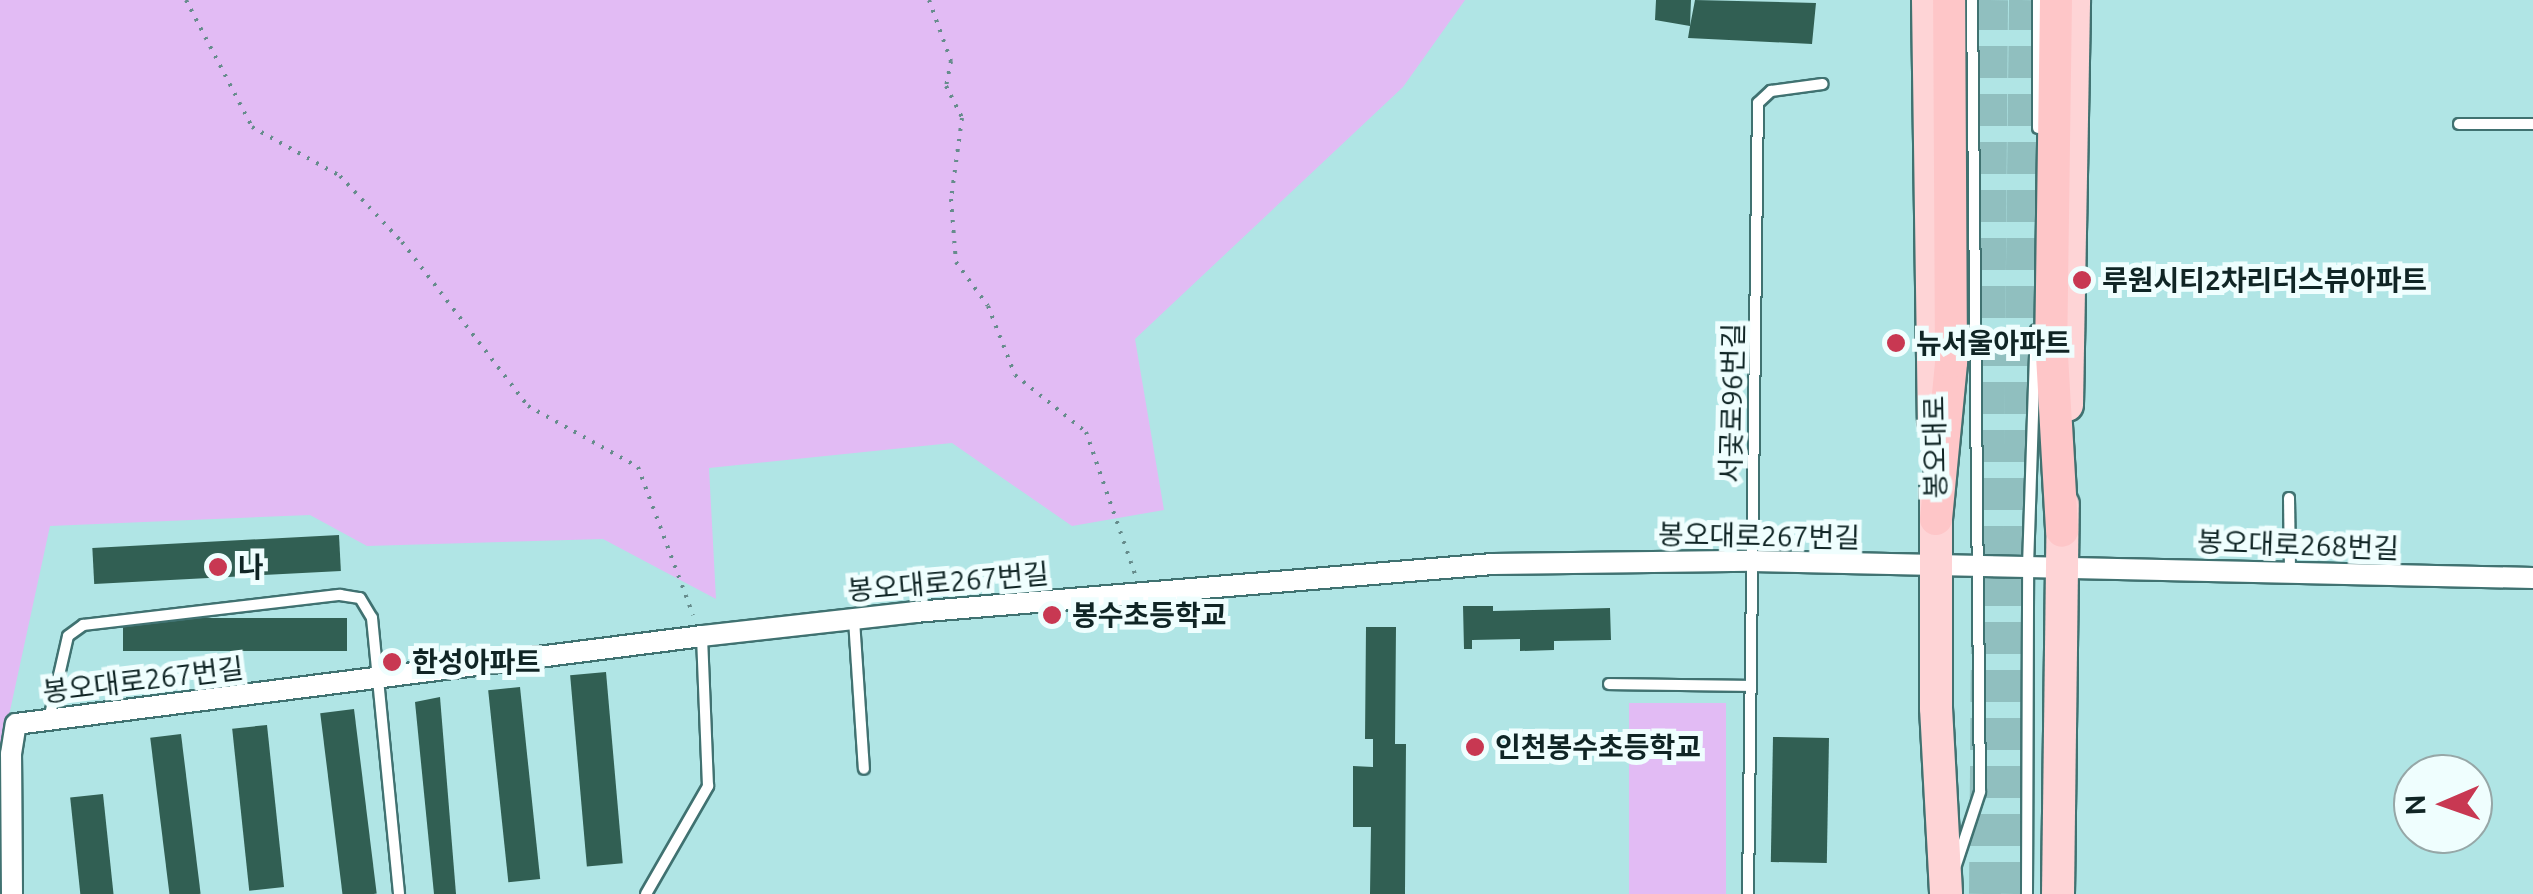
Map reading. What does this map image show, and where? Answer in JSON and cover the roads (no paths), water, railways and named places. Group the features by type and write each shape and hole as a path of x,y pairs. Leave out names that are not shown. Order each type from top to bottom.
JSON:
{"highway":[{"path":"1936,519 1952,362 1949,0"},
{"path":"2056,0 2050,338 2062,532"}],"main road":[{"name":"봉오대로","path":"1928,0 1936,708 1946,894"},
{"path":"2057,888 2061,566 2071,315 2074,0"}],"street":[{"name":"봉오대로267번길","path":"12,894 11,754 16,724 854,619 1494,564 1752,560 1937,568 2061,566"},
{"name":"봉오대로268번길","path":"2061,566 2533,578"}],"lane":[{"path":"1946,894 1980,792 1972,0"},
{"path":"2038,0 2038,139"},
{"name":"서곷로96번길","path":"1748,894 1758,103 1771,90 1823,84"},
{"path":"2459,124 2533,124"},
{"path":"2027,894 2028,566 2036,316"},
{"path":"2290,498 2290,572"},
{"path":"49,720 68,636 83,625 340,594 360,598 372,618 399,894"},
{"path":"854,619 864,769"},
{"path":"646,894 708,786 702,636"},
{"path":"1609,684 1751,686"}],"tunnel":[{"path":"1985,894 1992,0"},
{"path":"2015,894 2025,0"}],"place":[{"name":"루원시티2차리더스뷰아파트","path":"2082,280"},
{"name":"뉴서울아파트","path":"1896,343"},
{"name":"나","path":"218,567"},
{"name":"봉수초등학교","path":"1052,615"},
{"name":"한성아파트","path":"392,662"},
{"name":"인천봉수초등학교","path":"1475,747"}]}
